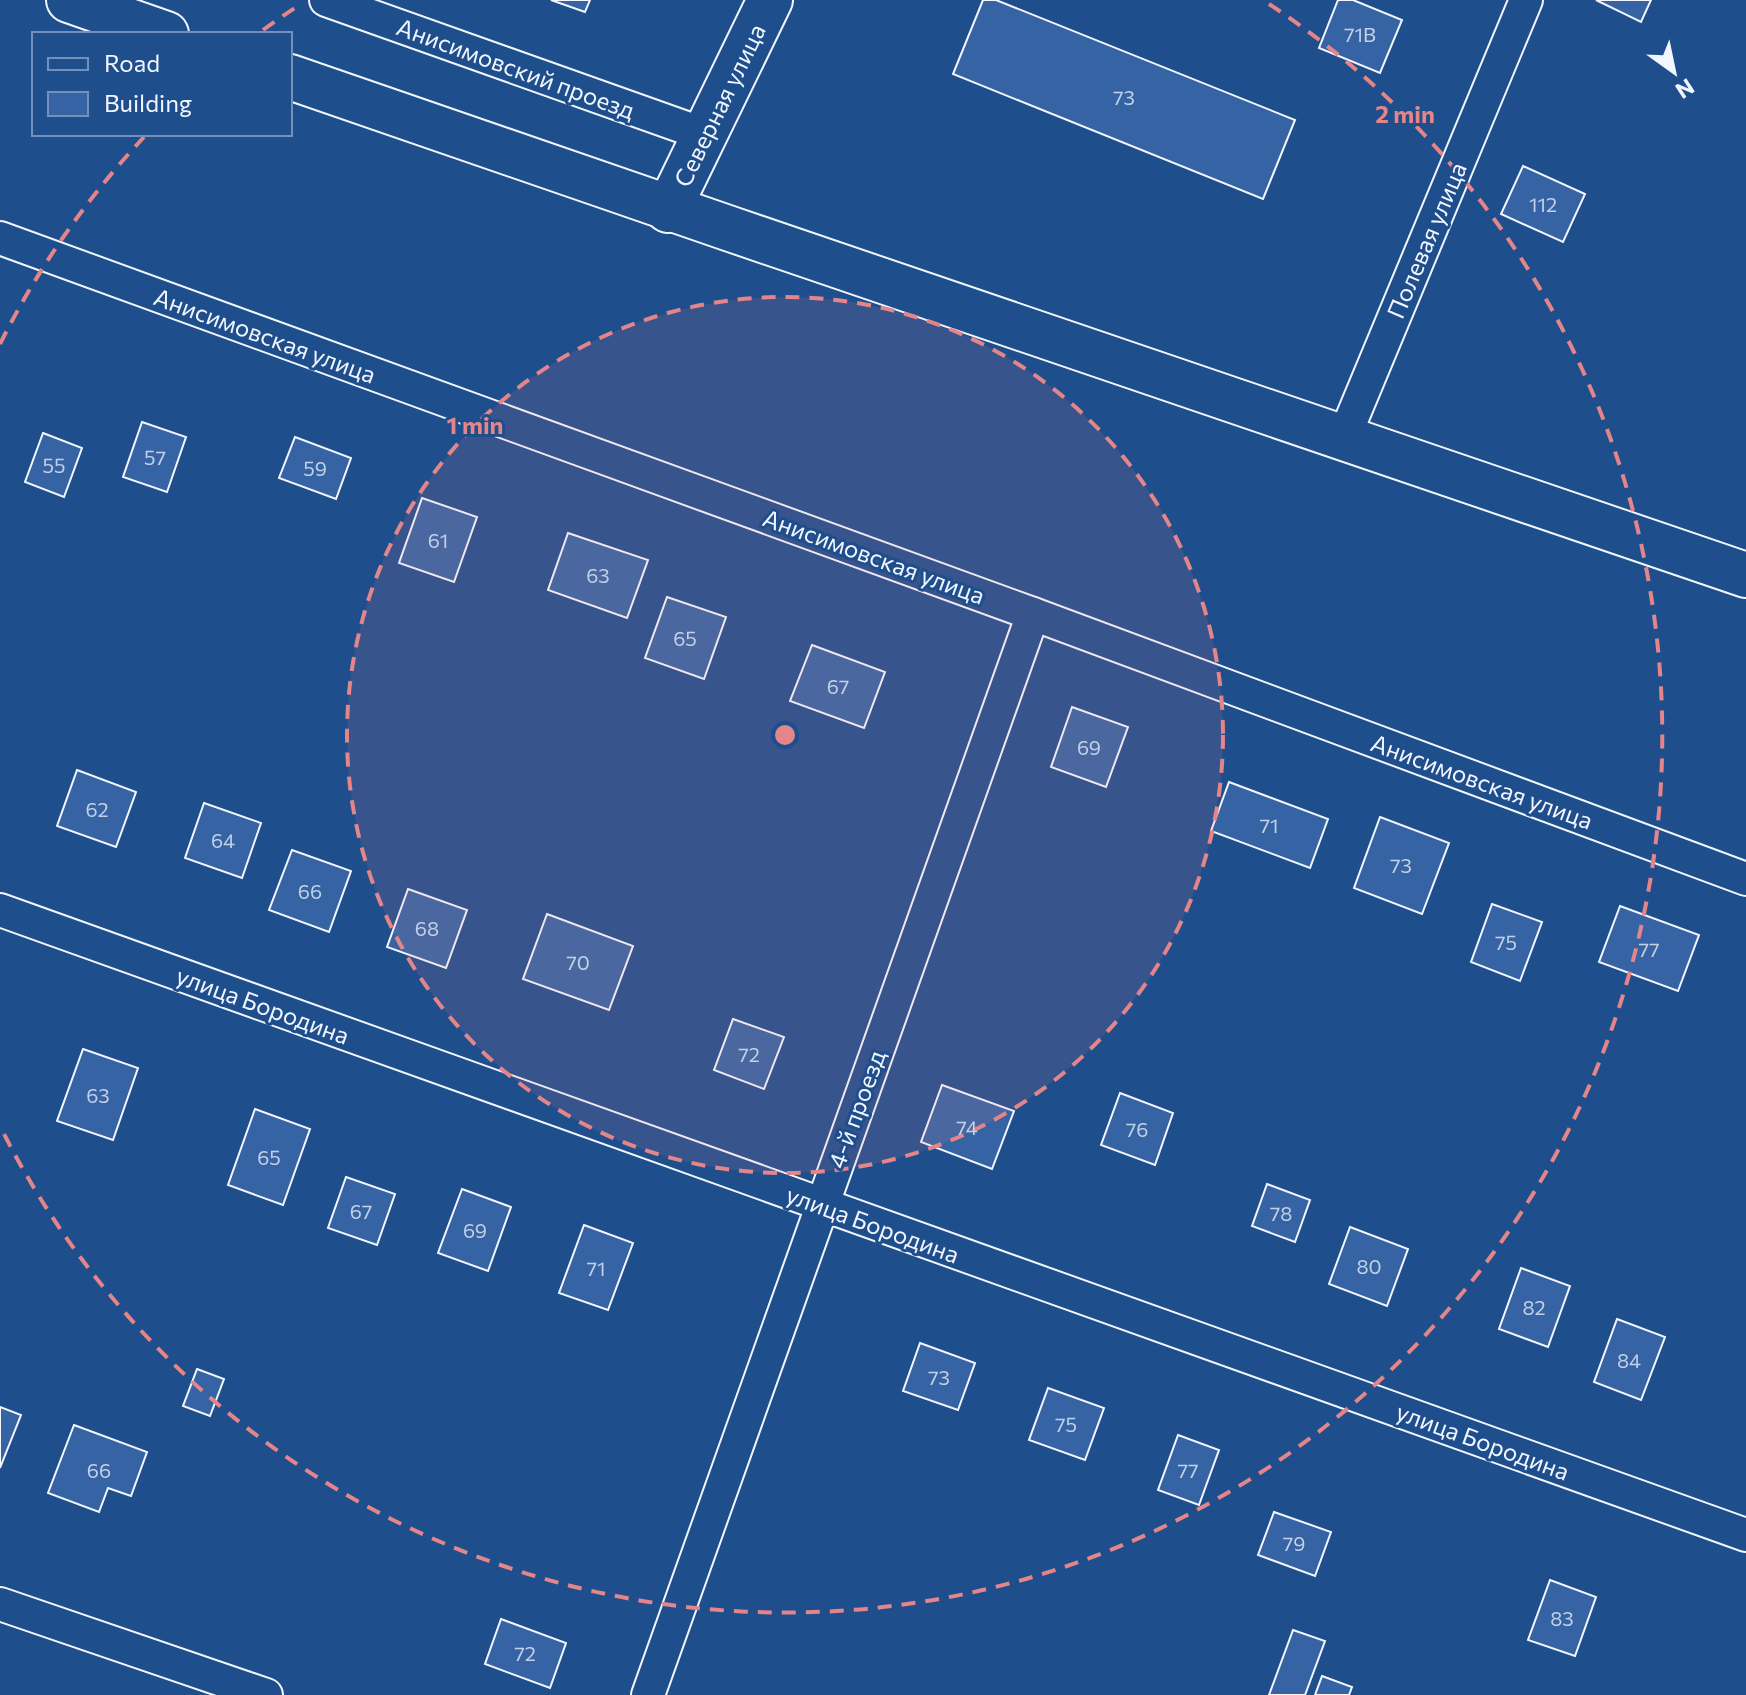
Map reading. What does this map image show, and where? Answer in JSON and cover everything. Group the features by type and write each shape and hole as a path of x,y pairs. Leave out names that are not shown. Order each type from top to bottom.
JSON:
{"street":[{"path":"69,0 160,32"},
{"name":"Анисимовский проезд","path":"326,0 706,135"},
{"name":"Северная улица","path":"668,210 770,0"},
{"name":"Полевая улица","path":"1345,435 1526,0"},
{"path":"292,78 668,210 1345,435 1746,575"},
{"name":"Анисимовская улица","path":"0,238 1033,614 1746,879"},
{"name":"4-й проезд","path":"648,1695 1033,614"},
{"name":"улица Бородина","path":"0,910 1746,1535"},
{"path":"0,1604 266,1695"}],"building":[{"path":"551,0 590,0 585,12"},
{"path":"983,0 996,0 1295,120 1263,199 953,74"},
{"path":"1338,0 1353,0 1402,20 1380,73 1319,48"},
{"path":"1596,0 1651,0 1641,22"},
{"path":"1523,166 1585,194 1563,242 1501,214"},
{"path":"142,422 186,437 167,492 123,477"},
{"path":"43,433 82,448 64,497 25,482"},
{"path":"295,437 351,458 336,499 279,478"},
{"path":"422,498 477,517 454,582 399,563"},
{"path":"568,533 648,560 627,618 548,590"},
{"path":"667,597 726,617 704,679 645,658"},
{"path":"812,645 885,672 864,728 790,701"},
{"path":"1072,707 1128,727 1106,787 1051,767"},
{"path":"77,770 136,792 116,847 57,826"},
{"path":"1229,782 1328,819 1310,868 1211,831"},
{"path":"204,803 261,823 242,878 185,858"},
{"path":"1380,817 1449,843 1422,914 1354,888"},
{"path":"292,850 351,871 329,932 269,910"},
{"path":"408,889 467,910 446,968 387,947"},
{"path":"1492,904 1542,922 1520,981 1471,962"},
{"path":"1620,906 1699,935 1678,991 1599,962"},
{"path":"547,914 633,946 609,1010 523,979"},
{"path":"733,1019 784,1037 764,1089 714,1070"},
{"path":"83,1049 138,1068 113,1140 57,1121"},
{"path":"942,1085 1014,1111 992,1169 921,1142"},
{"path":"1120,1093 1173,1113 1155,1165 1101,1145"},
{"path":"255,1109 310,1129 283,1205 228,1185"},
{"path":"346,1177 395,1194 377,1245 328,1228"},
{"path":"1267,1184 1310,1200 1295,1242 1252,1226"},
{"path":"462,1189 511,1207 488,1271 438,1253"},
{"path":"584,1225 633,1243 608,1310 559,1293"},
{"path":"1350,1227 1408,1249 1387,1306 1329,1284"},
{"path":"1521,1268 1570,1286 1548,1347 1499,1329"},
{"path":"1617,1319 1665,1337 1641,1400 1594,1382"},
{"path":"920,1343 975,1363 958,1410 903,1391"},
{"path":"197,1369 224,1379 210,1416 183,1406"},
{"path":"1048,1388 1104,1408 1085,1460 1029,1440"},
{"path":"0,1407 21,1415 0,1468"},
{"path":"74,1425 147,1452 131,1496 108,1488 99,1512 48,1493"},
{"path":"1178,1435 1219,1450 1199,1505 1158,1490"},
{"path":"1274,1512 1331,1532 1315,1576 1258,1555"},
{"path":"1550,1580 1596,1597 1575,1656 1528,1640"},
{"path":"501,1619 566,1643 550,1688 485,1664"},
{"path":"1293,1630 1325,1641 1305,1695 1269,1695"},
{"path":"1322,1676 1352,1687 1349,1695 1315,1695"}]}
